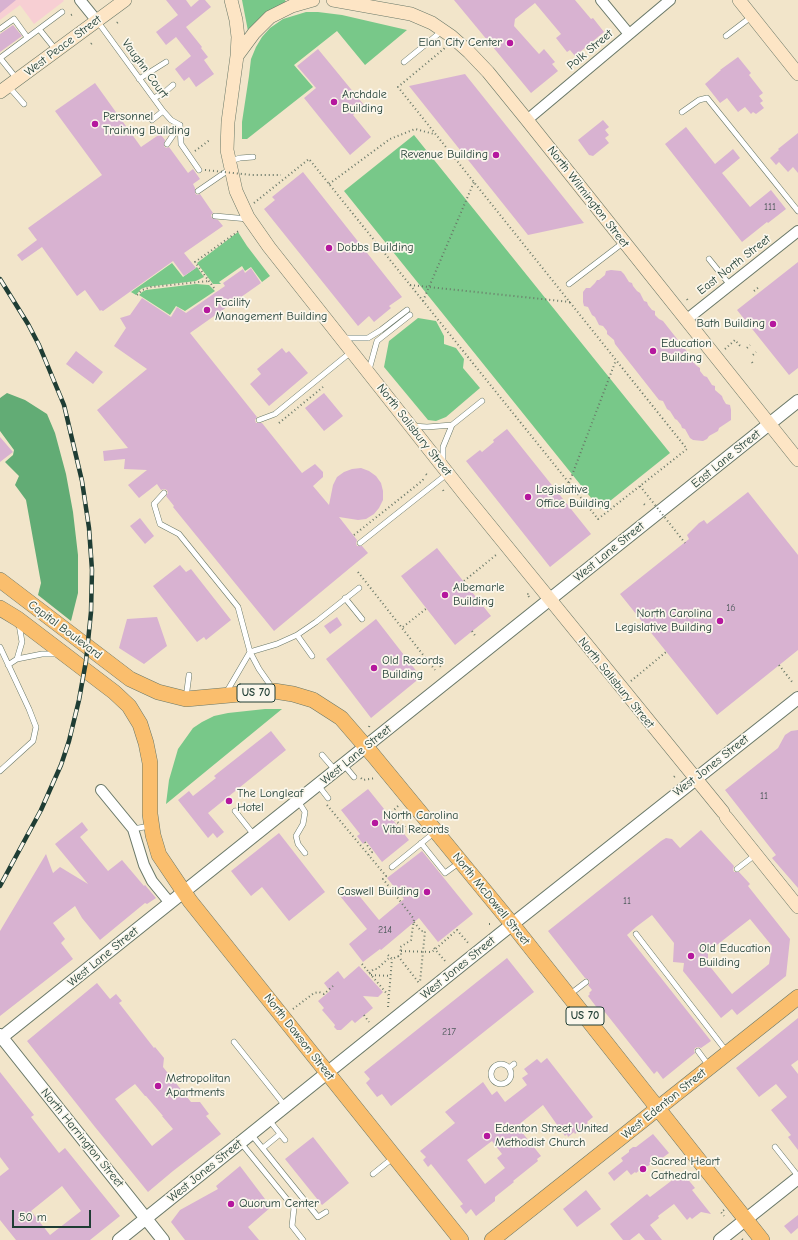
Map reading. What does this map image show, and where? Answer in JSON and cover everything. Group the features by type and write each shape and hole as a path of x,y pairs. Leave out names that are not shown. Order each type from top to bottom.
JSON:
{"main road":[{"name":"West Peace Street","path":"9,86 125,0"},
{"name":"North Salisbury Street","path":"231,0 237,32 238,56 228,122 227,150 236,191 250,219 269,247 445,470 798,907"},
{"path":"238,56 254,33 270,17 292,6 313,0"},
{"name":"North Wilmington Street","path":"333,0 411,14 432,23 443,30 469,52 488,72 527,120 798,460"},
{"path":"739,0 798,74"},
{"name":"Capital Boulevard","path":"0,577 6,585 130,679"},
{"name":"Capital Boulevard","path":"0,608 18,619 62,654 114,692"},
{"name":"North McDowell Street","path":"130,679 158,692 186,699 274,691 293,694 313,700 341,718 366,746 512,924 746,1219"},
{"name":"North Dawson Street","path":"114,692 129,706 140,724 146,744 150,763 151,826 159,855 184,892 461,1240"},
{"name":"West Edenton Street","path":"492,1240 798,997"},
{"name":"US 70","path":"746,1219 762,1240"}],"street":[{"path":"80,0 97,21"},
{"path":"601,0 629,34"},
{"name":"Polk Street","path":"527,120 670,0"},
{"name":"East North Street","path":"686,320 797,233"},
{"name":"East Lane Street","path":"654,516 798,401"},
{"name":"West Lane Street","path":"1,1036 340,768 654,516"},
{"name":"West Jones Street","path":"119,1240 512,924 798,698"},
{"path":"101,790 133,829 144,865 152,881 170,903"},
{"name":"North Harrington Street","path":"1,1036 164,1240"},
{"path":"720,1240 798,1177"}],"lane":[{"path":"24,104 9,86 0,58 14,44 39,29 62,12"},
{"path":"726,36 751,16"},
{"path":"0,29 14,19 28,36"},
{"name":"Vaughn Court","path":"97,21 163,111 171,120 180,125"},
{"path":"39,29 56,51"},
{"path":"404,62 443,30"},
{"path":"139,79 166,62"},
{"path":"154,98 173,85"},
{"path":"682,112 699,100 707,98 798,211"},
{"path":"152,120 163,111"},
{"path":"167,144 180,125"},
{"path":"180,125 181,144 200,170"},
{"path":"198,191 240,158 253,157"},
{"path":"215,216 250,219"},
{"path":"569,284 624,242"},
{"path":"709,258 730,285"},
{"path":"341,338 368,338 407,310"},
{"path":"368,373 377,341 410,315"},
{"path":"259,420 275,414 351,351"},
{"path":"360,543 445,470 443,446 452,425 482,401"},
{"path":"410,426 427,428 452,425"},
{"path":"164,493 154,504 160,524 179,534 238,607 250,652 259,669 274,691"},
{"path":"224,695 250,652 278,644 297,635 359,588"},
{"path":"345,598 362,619"},
{"path":"17,659 22,642 18,619"},
{"path":"297,635 312,656"},
{"path":"0,646 36,727 33,741 0,771"},
{"path":"8,665 17,659 42,654 62,654"},
{"path":"186,699 189,675"},
{"path":"322,755 354,778"},
{"path":"318,785 326,800"},
{"path":"298,801 305,812 303,824 296,836 298,844 305,853"},
{"path":"235,811 254,836"},
{"path":"133,829 151,826"},
{"path":"392,867 436,832"},
{"path":"421,843 445,873 460,862"},
{"path":"737,869 756,854"},
{"path":"636,934 728,1053"},
{"path":"569,995 586,982"},
{"path":"234,1042 286,1107"},
{"path":"698,1051 710,1067"},
{"path":"487,1066 492,1077 496,1083 500,1084 506,1083 510,1078 511,1075 509,1068 503,1064 497,1065 492,1071 492,1077"},
{"path":"509,1068 514,1064"},
{"path":"269,1120 285,1140"},
{"path":"251,1134 318,1217 326,1212"},
{"path":"263,1148 280,1134"},
{"path":"240,1143 294,1208 292,1226 303,1240"},
{"path":"775,1147 798,1177"},
{"path":"373,1174 395,1157"}],"path":[{"path":"254,203 309,159 598,519 687,448 398,87 446,47"},
{"path":"329,184 390,139 415,129 435,134"},
{"path":"194,152 211,139"},
{"path":"206,170 252,175 281,175"},
{"path":"423,300 474,182"},
{"path":"214,288 195,265 195,262 240,230"},
{"path":"137,295 142,290 151,287 209,281"},
{"path":"410,285 570,302"},
{"path":"754,291 759,287"},
{"path":"725,348 735,340 741,347"},
{"path":"747,348 750,345"},
{"path":"753,355 756,352"},
{"path":"570,483 616,360"},
{"path":"279,423 327,383"},
{"path":"354,535 422,481 424,477"},
{"path":"640,486 684,543"},
{"path":"464,581 496,555"},
{"path":"358,572 403,627 435,670"},
{"path":"403,627 426,608"},
{"path":"472,631 476,637"},
{"path":"631,681 666,652"},
{"path":"779,665 793,683"},
{"path":"674,776 676,781"},
{"path":"363,780 376,778"},
{"path":"326,800 386,876 383,879 414,919 414,922 420,931 425,931 420,982 398,956"},
{"path":"398,806 389,815 396,822 411,831 416,829"},
{"path":"365,842 372,852 368,855"},
{"path":"400,948 411,940 414,922"},
{"path":"400,948 432,952 434,948 457,930 469,944"},
{"path":"370,979 371,975 389,956 392,959 400,954 400,948"},
{"path":"434,948 444,961"},
{"path":"388,1007 392,959"},
{"path":"362,964 389,996"},
{"path":"371,975 391,976"},
{"path":"293,1009 314,993 319,992 324,994 333,986"},
{"path":"364,1015 369,1022"},
{"path":"721,1212 724,1216"}],"shaded area":[{"path":"0,0 64,1 34,24 20,5 0,20"}],"green space":[{"path":"242,0 285,0 286,2 248,31"},
{"path":"306,12 342,15 407,30 365,65 337,31 294,65 313,87 247,139 242,139 242,122 251,59 256,47 270,28 283,19"},
{"path":"414,135 670,453 600,509 344,191"},
{"path":"238,232 270,276 262,282 251,267 245,271 242,266 219,282 221,284 213,284 197,263"},
{"path":"172,263 183,277 197,267 204,277 196,281 146,287 141,289 136,295 131,292"},
{"path":"196,284 209,285 215,291 185,311 176,306 170,315 139,295 146,290"},
{"path":"418,318 436,321 444,336 444,344 456,348 464,359 463,368 480,388 446,417 436,421 428,420 384,367 389,341"},
{"path":"7,393 25,400 47,414 55,433 66,474 73,512 78,555 78,593 71,621 38,595 41,583 26,500 15,485 19,476 5,462 13,455 14,450 0,431 0,398"},
{"path":"265,709 282,709 166,804 169,780 178,749 193,728 214,716"}],"building":[{"path":"0,0 16,0 0,13"},
{"path":"166,0 186,0 191,7 199,0 205,0 211,7 186,27 208,57 204,60 214,74 196,87 189,77 184,81 175,69 191,56 176,37 166,45 156,32 178,15"},
{"name":"Elan City Center","path":"454,0 575,0 591,19 593,18 604,32 575,56 570,50 567,52 556,38 561,34 535,3 515,19 514,26 539,54 544,49 555,62 552,64 558,71 531,93"},
{"path":"13,25 22,36 0,52 0,34"},
{"name":"Archdale Building","path":"318,49 364,105 353,115 371,137 350,155 304,98 316,88 297,66"},
{"path":"738,57 751,73 749,75 763,93 759,96 763,101 760,103 764,108 756,114 753,112 751,114 745,107 738,112 727,98 720,103 705,84 720,70"},
{"name":"Revenue Building","path":"465,74 584,223 528,235 409,86"},
{"path":"95,83 141,147 160,134 165,140 164,146 166,148 169,147 188,173 193,169 200,179 193,184 195,193 197,195 200,194 213,213 211,215 212,218 218,220 223,226 184,253 196,268 184,276 173,261 103,311 100,311 85,290 77,296 42,247 22,261 17,255 37,240 28,228 102,175 55,111"},
{"path":"603,120 609,127 605,130 609,135 605,138 609,143 593,156 589,155 578,140"},
{"path":"686,127 715,164 733,149 740,158 722,173 750,207 771,190 786,209 742,242 665,144"},
{"path":"798,133 798,173 793,167 788,172 779,162 776,165 770,158 779,150 778,149"},
{"name":"Dobbs Building","path":"303,172 402,297 389,306 391,308 374,322 369,316 358,326 264,209 275,200 272,197"},
{"name":"Bath Building","path":"798,262 798,368 789,375 737,310"},
{"path":"251,268 261,283 190,333 257,417 255,420 256,423 262,423 302,473 315,464 323,472 323,477 313,486 329,505 333,485 337,477 352,469 361,468 369,471 376,476 381,483 383,491 383,500 379,508 374,514 366,519 358,520 339,517 357,540 357,546 362,546 368,553 274,631 173,507 174,506 166,496 168,493 167,490 161,490 157,484 139,498 128,485 147,470 124,469 125,459 104,461 103,451 128,448 97,410 147,369 114,346 126,328 120,318 130,315 142,298 171,317 177,307 186,313 225,286 223,283 243,269 245,273"},
{"name":"Education Building","path":"606,271 621,271 629,282 632,283 644,301 647,302 652,310 655,311 655,315 663,321 692,358 693,362 700,368 700,371 704,376 707,377 712,385 715,386 715,390 722,396 726,404 730,405 731,420 707,439 703,441 693,440 690,438 685,429 682,428 667,409 663,401 659,400 615,344 614,340 607,334 607,331 603,326 599,325 588,307 584,306 583,292 586,288 590,288 597,280 605,275"},
{"path":"282,348 286,353 289,351 308,373 269,406 250,384 261,374 257,369"},
{"path":"76,351 103,372 93,384 66,364"},
{"path":"324,393 343,416 324,431 305,408"},
{"name":"Legislative Office Building","path":"507,429 591,534 550,567 466,461 480,450 482,452 494,442 493,440"},
{"path":"0,437 13,452 0,462"},
{"name":"North Carolina Legislative Building","path":"748,492 798,555 798,650 717,715 620,594 689,539 687,535 699,523 704,520 707,524"},
{"path":"140,518 154,536 145,544 130,526"},
{"name":"Albemarle Building","path":"437,548 491,616 455,645 401,576"},
{"path":"180,565 186,572 191,569 231,620 206,640 204,637 197,642 153,586"},
{"path":"157,617 167,646 144,664 119,648 127,619"},
{"path":"337,617 342,625 330,634 324,626"},
{"name":"Old Records Building","path":"376,619 421,677 371,718 326,659"},
{"path":"798,730 798,888 772,858 776,855 725,790 778,748 785,735 791,731"},
{"path":"271,731 286,750 208,813 224,832 217,838 213,833 208,838 178,800 189,791 193,796 216,778 214,776"},
{"path":"368,789 409,840 382,862 366,841 363,844 357,836 360,834 341,810"},
{"path":"82,822 88,830 80,837 108,871 122,860 156,898 147,904 145,903 100,940 82,918 75,906 53,923 65,939 61,943 73,959 0,1016 0,931 46,854 53,873 60,867 88,884 55,844"},
{"path":"701,830 734,866 734,872 739,872 750,884 748,886 790,939 786,976 737,1015 732,1009 721,1018 683,971 684,963 673,962 674,943 652,915 627,935 711,1041 701,1048 695,1048 695,1053 663,1079 657,1071 654,1074 604,1011 601,1013 588,996 592,990 588,985 590,983 589,980 585,978 548,931 661,841 666,838 672,839 680,848","holes":["750,919 772,946 769,964 732,994 708,964 708,952"]},
{"path":"279,833 325,892 289,921 262,887 251,896 231,871"},
{"path":"422,851 473,914 438,942 419,918 381,950 380,949 363,962 349,944 367,929 340,896 352,887 379,920 404,899 387,878"},
{"path":"507,958 534,992 391,1106 382,1094 377,1097 366,1083 370,1079 364,1072"},
{"path":"359,966 383,992 378,997 363,996 373,1008 355,1023 352,1020 341,1030 337,1030 334,1027 335,1025 322,1010 324,1008 318,1001 330,991 324,983 338,971 344,979"},
{"name":"Metropolitan Apartments","path":"97,983 110,999 116,994 122,1001 119,1003 154,1048 155,1047 164,1058 163,1067 191,1102 200,1102 209,1114 206,1116 221,1134 148,1192 27,1041","holes":["135,1084 173,1129 152,1146 115,1099"]},
{"path":"798,1018 798,1060 791,1065 798,1074 798,1150 788,1137 791,1135 771,1110 787,1097 776,1084 759,1097 736,1068"},
{"name":"Edenton Street United Methodist Church","path":"547,1058 593,1117 575,1134 574,1132 568,1137 567,1134 565,1136 543,1105 517,1126 541,1156 537,1159 538,1161 513,1181 514,1182 495,1197 495,1201 476,1216 471,1209 466,1214 460,1206 463,1204 431,1164 428,1167 423,1160 426,1157 420,1151 455,1123 445,1112 483,1082 492,1095 497,1091 505,1102 527,1085 522,1078 528,1074 524,1069 537,1059 541,1063","holes":["492,1141 502,1154 497,1158 505,1168 485,1184 467,1160"]},
{"path":"0,1072 34,1115 31,1117 59,1153 65,1148 120,1216 90,1240 16,1240 0,1220 0,1176 9,1169 0,1157","holes":["62,1186 81,1211 50,1235 31,1211"]},
{"path":"653,1134 669,1153 661,1159 659,1157 636,1173 635,1172 631,1175 627,1170 614,1181 608,1173 623,1161 621,1158 629,1152 629,1150 636,1147"},
{"path":"313,1137 349,1183 322,1205 285,1159"},
{"name":"Quorum Center","path":"240,1166 271,1207 248,1227 259,1240 185,1240 171,1222 180,1210 218,1189 216,1186"},
{"path":"679,1175 683,1180 686,1177 695,1188 692,1190 711,1214 701,1212 692,1219 690,1217 687,1220 674,1204 658,1216 659,1218 650,1225 662,1240 645,1240 639,1233 630,1240 623,1240 610,1224 647,1194 650,1197"},
{"path":"586,1190 601,1209 577,1227 563,1209"},
{"path":"798,1215 798,1228 791,1234 784,1226"}],"railway":[{"path":"0,279 28,324 39,345 64,405 82,481 89,528 92,570 91,612 86,661 79,700 69,741 61,765 41,810 0,886"}],"place":[{"name":"Elan City Center","path":"510,43"},
{"name":"Archdale Building","path":"334,102"},
{"name":"Personnel Training Building","path":"95,124"},
{"name":"Revenue Building","path":"496,155"},
{"name":"Dobbs Building","path":"329,248"},
{"name":"Facility Management Building","path":"207,310"},
{"name":"Bath Building","path":"773,324"},
{"name":"Education Building","path":"653,351"},
{"name":"Legislative Office Building","path":"528,497"},
{"name":"Albemarle Building","path":"445,595"},
{"name":"North Carolina Legislative Building","path":"720,621"},
{"name":"Old Records Building","path":"374,668"},
{"name":"The Longleaf Hotel","path":"229,801"},
{"name":"North Carolina Vital Records","path":"375,823"},
{"name":"Caswell Building","path":"427,892"},
{"name":"Old Education Building","path":"691,956"},
{"name":"Metropolitan Apartments","path":"158,1086"},
{"name":"Edenton Street United Methodist Church","path":"487,1136"},
{"name":"Sacred Heart Cathedral","path":"643,1169"},
{"name":"Quorum Center","path":"231,1204"}]}
